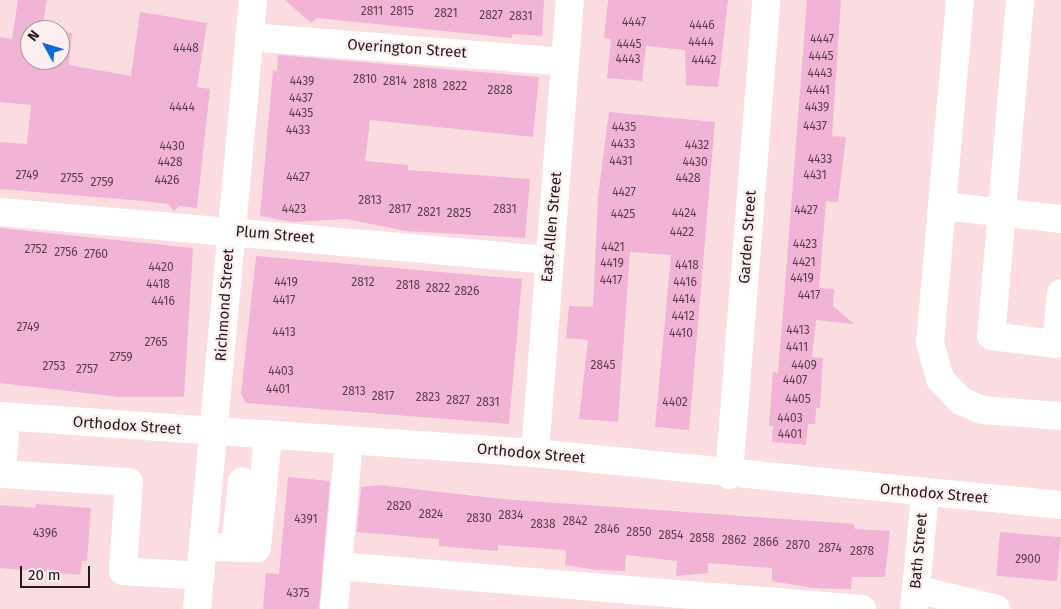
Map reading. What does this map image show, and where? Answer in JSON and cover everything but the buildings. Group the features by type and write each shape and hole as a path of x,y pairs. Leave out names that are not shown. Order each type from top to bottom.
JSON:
{"street":[{"name":"Richmond Street","path":"197,609 216,432 231,231 253,0"},
{"name":"East Allen Street","path":"535,453 570,0"},
{"name":"Garden Street","path":"729,475 766,0"},
{"path":"960,0 930,342 940,379 961,401 982,410 1061,416"},
{"path":"1020,0 991,336 1056,344 1061,294"},
{"name":"Overington Street","path":"249,37 565,62"},
{"path":"942,206 1061,219"},
{"name":"Plum Street","path":"0,212 549,260"},
{"name":"Orthodox Street","path":"3,416 535,453 729,475 1061,505"},
{"path":"3,416 2,474 130,482 123,571 201,576"},
{"path":"205,547 256,548 253,481 268,435"},
{"path":"334,609 349,441"},
{"path":"210,480 253,481"},
{"name":"Bath Street","path":"915,599 924,494"},
{"path":"338,566 862,609"},
{"path":"915,599 997,609"}]}
